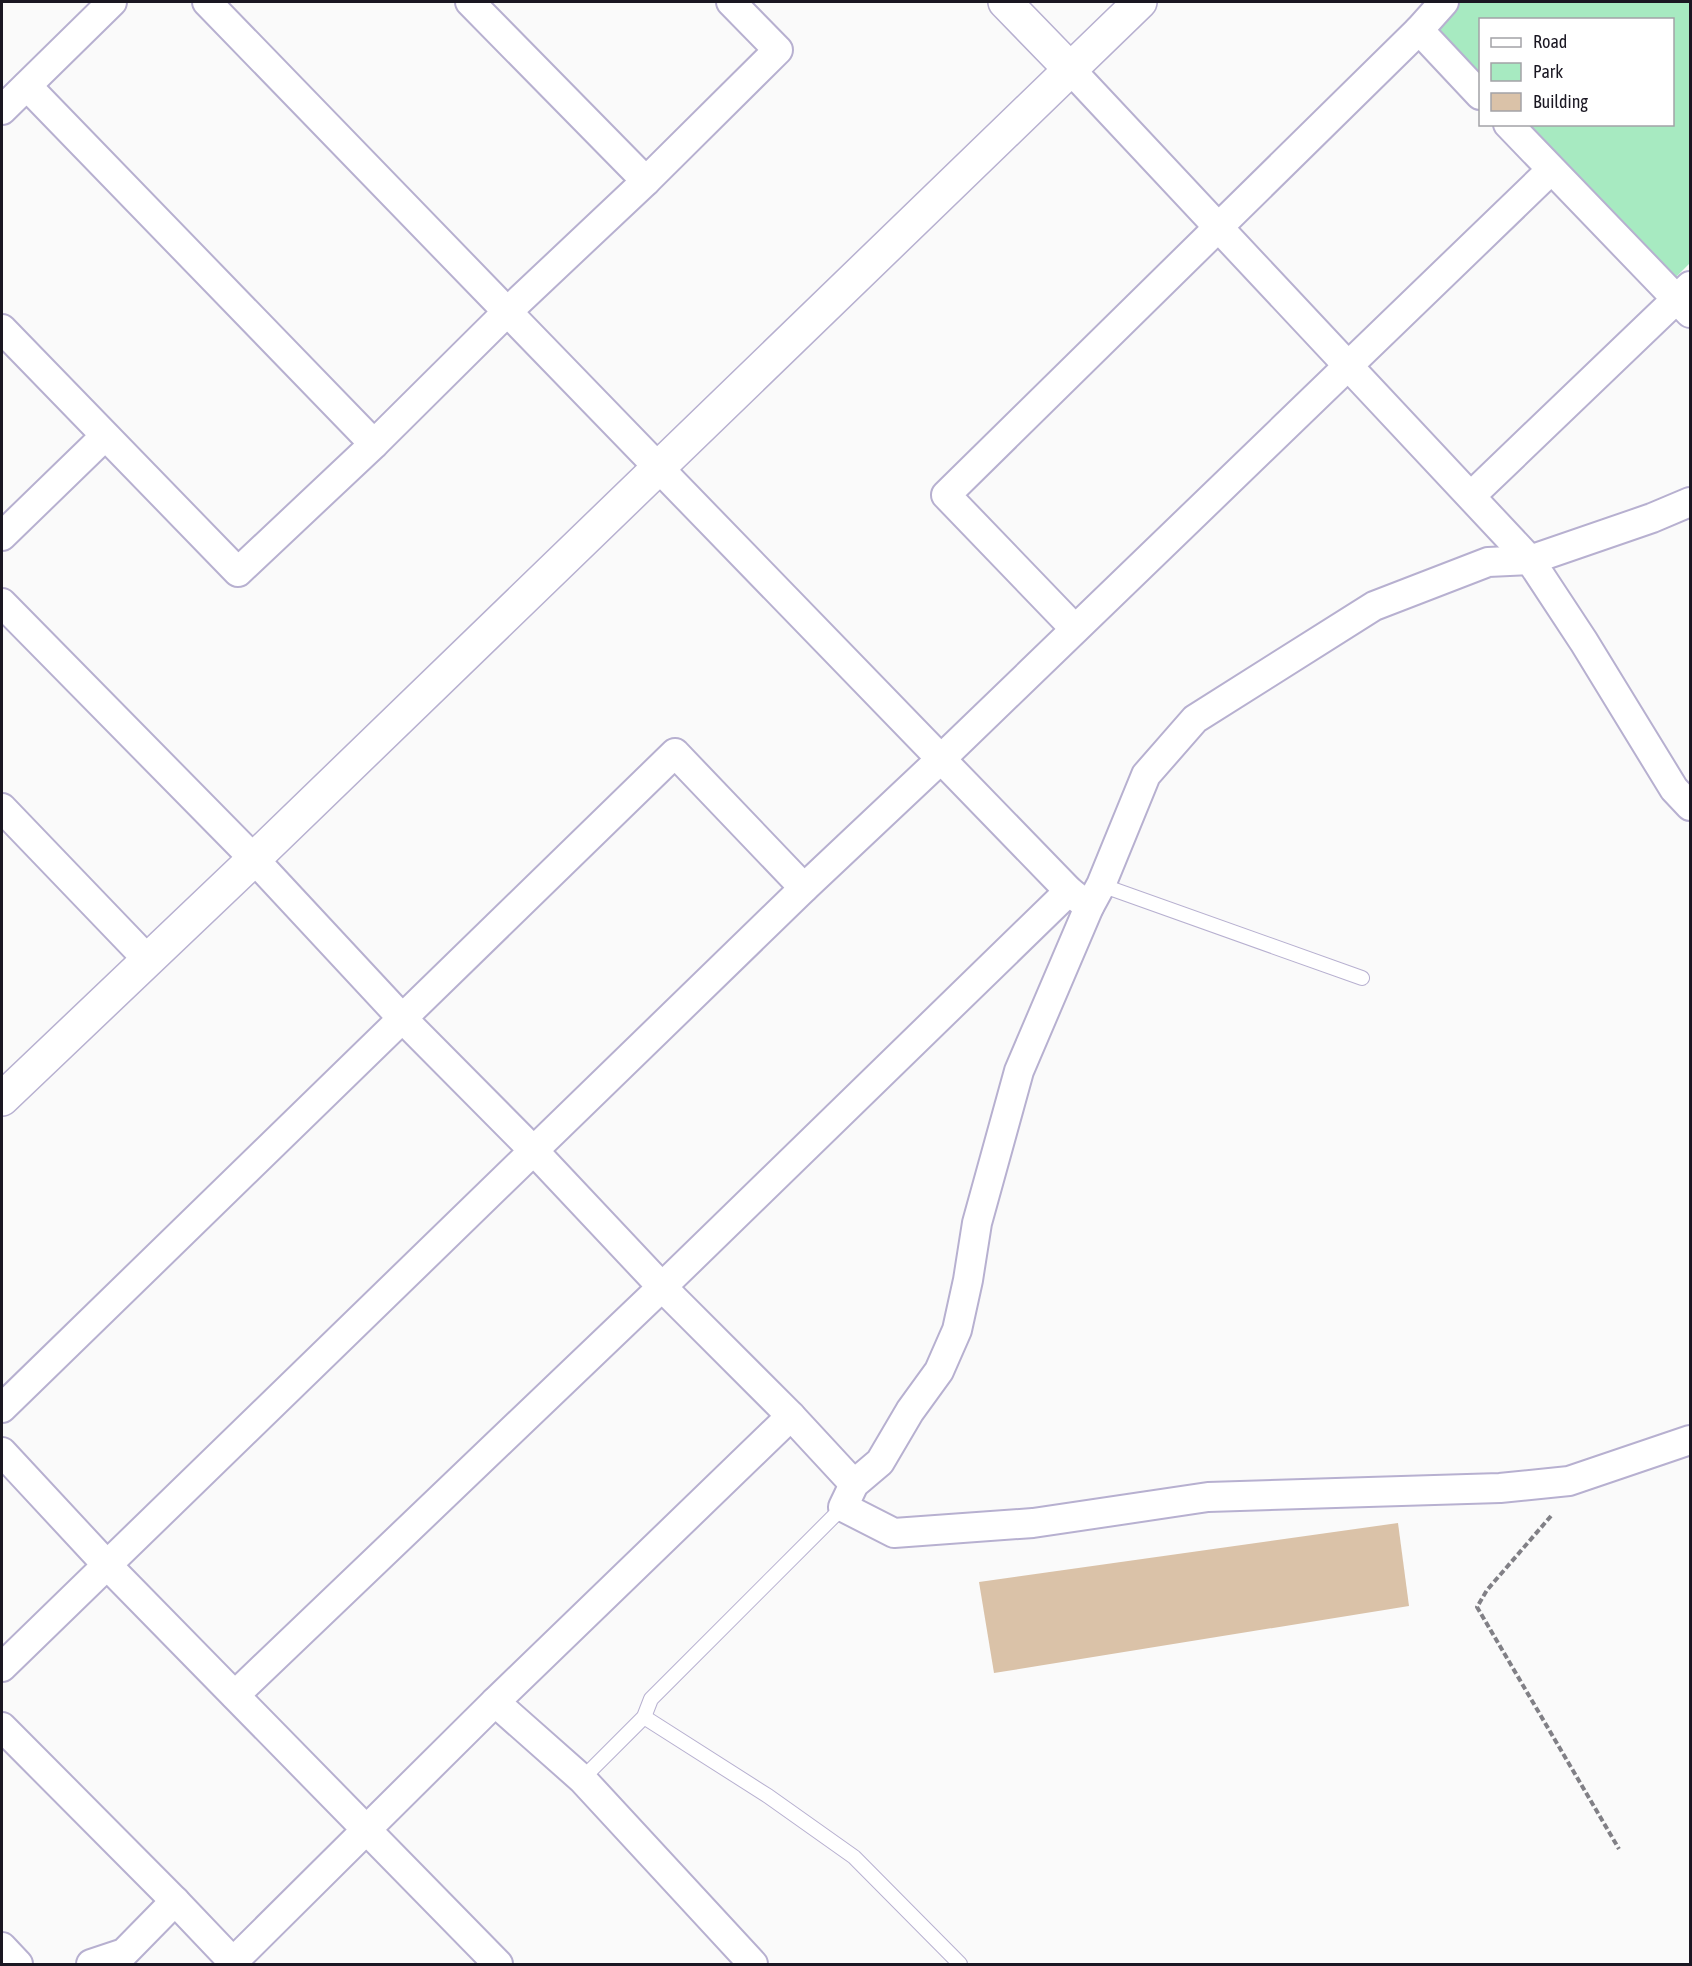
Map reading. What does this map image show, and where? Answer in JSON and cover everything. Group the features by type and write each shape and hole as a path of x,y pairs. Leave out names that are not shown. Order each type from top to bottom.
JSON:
{"street":[{"path":"2,110 112,2"},
{"path":"207,2 942,758 1087,894"},
{"path":"470,2 646,181"},
{"path":"2,329 238,572 374,444 778,50 731,2"},
{"path":"1005,2 1530,560 1584,642 1674,789 1690,806"},
{"path":"2,1099 254,859 1140,2"},
{"path":"1076,629 946,495 1419,30 1444,2"},
{"path":"1419,30 1479,94"},
{"path":"27,86 374,444"},
{"path":"1471,496 1686,300 1551,170 1510,126"},
{"path":"2,1667 804,888 942,758 1551,170"},
{"path":"2,536 105,436"},
{"path":"849,1495 880,1462 910,1411 939,1371 957,1330 977,1223 1019,1071 1087,894 1146,775 1195,719 1374,606 1488,562 1530,560 1652,518 1690,502"},
{"path":"2,603 254,859 401,1017 534,1151 662,1287 791,1416 849,1495 894,1533 1033,1524 1208,1497 1500,1488 1569,1481 1690,1440"},
{"path":"2,1408 401,1017 675,753 804,888"},
{"path":"2,808 148,960"},
{"path":"235,1695 662,1287 1087,894"},
{"path":"2,1727 176,1901 234,1963 495,1702 791,1416"},
{"path":"2,1452 107,1565 498,1965"},
{"path":"495,1702 582,1779 753,1965"},
{"path":"91,1965 124,1953 176,1901"},
{"path":"2,1947 18,1965"}],"lane":[{"path":"1087,894 1362,978"},
{"path":"582,1779 644,1717 651,1699 849,1495"},
{"path":"644,1717 768,1796 854,1857 960,1965"}],"path":[{"path":"1587,1475 1487,1590 1478,1607 1619,1849"}],"green space":[{"path":"1457,2 1690,2 1690,263 1674,279 1526,126 1674,126 1674,18 1479,18 1479,77 1432,28"}],"building":[{"path":"1398,1523 1409,1606 994,1673 979,1582"}]}
